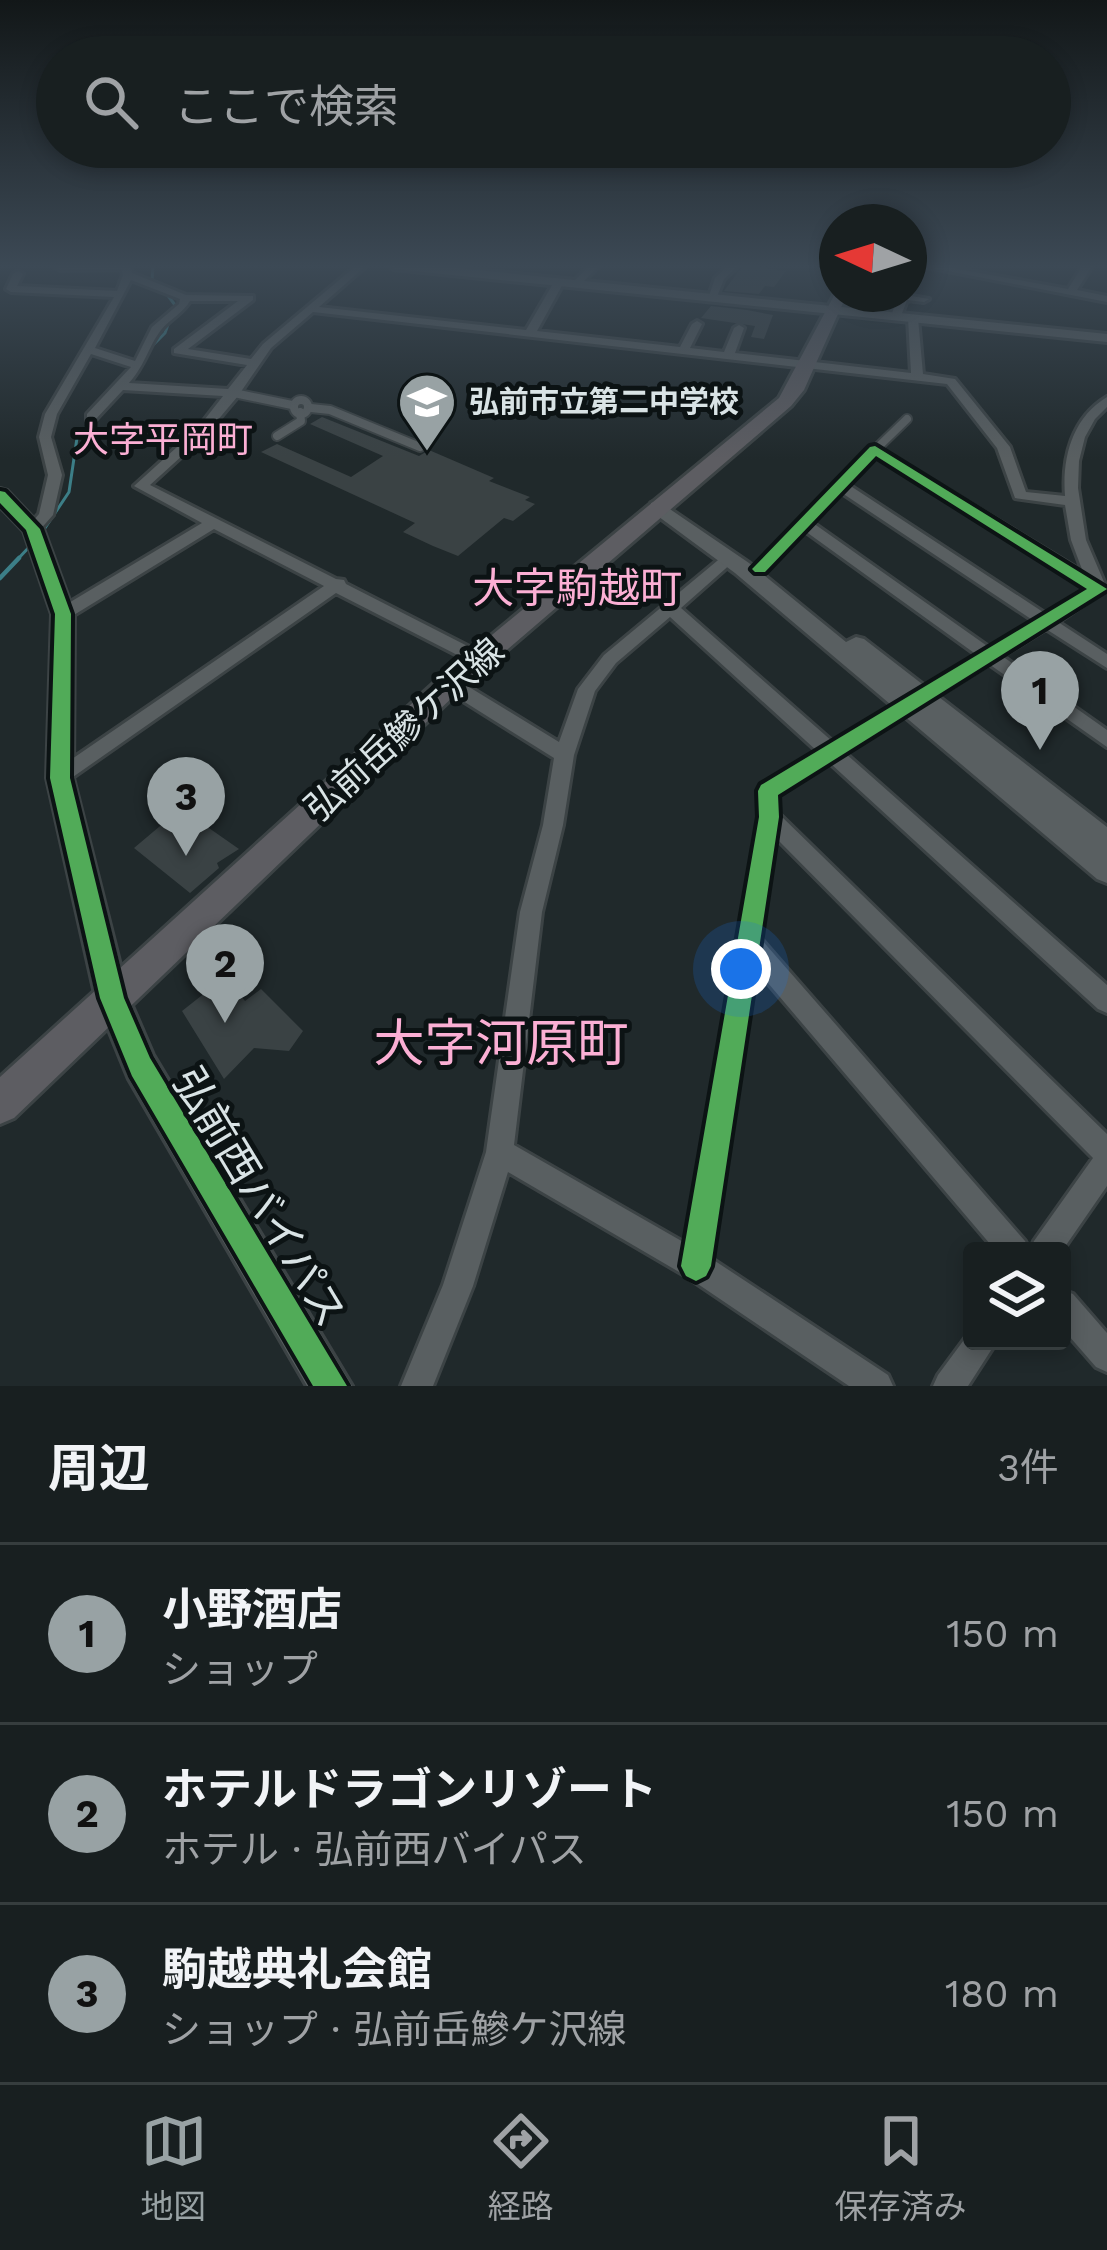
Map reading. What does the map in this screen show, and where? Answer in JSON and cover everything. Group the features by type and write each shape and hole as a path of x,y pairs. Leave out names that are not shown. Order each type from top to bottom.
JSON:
{"main road":[{"name":"弘前岳鰺ケ沢線","path":"0,1104 450,684 785,402 824,330"}],"street":[{"path":"33,529 46,515 55,476 45,437 51,414 103,330"},
{"path":"91,417 138,367 156,330"},
{"path":"208,330 178,352 255,363"},
{"path":"289,330 255,363 202,431 141,486 479,659"},
{"path":"484,330 951,381 1003,447 1020,495 1075,502"},
{"path":"529,335 532,330"},
{"path":"683,352 694,330"},
{"path":"728,356 738,330"},
{"path":"914,330 917,378"},
{"path":"1026,330 1107,338"},
{"path":"92,351 138,367"},
{"path":"122,386 233,393"},
{"path":"1103,591 1073,535 1071,470 1077,438 1107,401"},
{"path":"760,569 875,450 1103,591"},
{"path":"841,486 1107,662"},
{"name":"弘前西バイパス","path":"0,495 33,529 63,614 60,778 100,1010 140,1066 331,1386"},
{"path":"658,507 1107,843"},
{"path":"658,507 685,518 760,569 1107,870"},
{"path":"63,614 215,522"},
{"path":"804,524 1107,740"},
{"path":"417,1386 458,1286 500,1152 531,912 564,755 587,689 610,659 728,559"},
{"path":"60,778 338,584"},
{"path":"696,1266 769,817 768,791 1103,591"},
{"path":"670,608 1107,1001"},
{"path":"450,684 564,755"},
{"path":"769,817 1107,1157 1050,1242"},
{"path":"749,943 1007,1242"},
{"path":"500,1152 696,1266 877,1386"},
{"path":"1071,1315 1107,1356"},
{"path":"949,1386 975,1350"}],"lane":[{"path":"233,393 292,405 308,402 311,408"},
{"path":"292,405 291,410 300,412 330,410 420,447"},
{"path":"277,436 301,421 300,412"},
{"path":"875,450 907,419"}],"building":[{"path":"754,330 767,330 764,339 751,337"},
{"path":"322,417 419,456 429,450 494,478 489,481 530,497 525,500 535,504 513,521 504,518 458,556 433,546 403,532 415,523 261,452 277,444 351,477 383,456 310,424"},
{"path":"185,805 202,815 196,819 239,849 217,863 219,868 190,893 134,848"},
{"path":"225,977 245,1001 261,989 303,1031 289,1051 254,1048 224,1079 182,1011"}],"waterway":[{"path":"150,348 166,330"},
{"path":"43,531 69,492 77,438 95,417"},
{"path":"16,561 32,544"},
{"path":"0,578 19,558"}],"cycle path":[{"path":"696,1266 769,817 768,791 1099,589 875,450 760,569"},
{"path":"0,495 33,529 63,614 60,778 112,998 141,1067 331,1386"}],"place":[{"name":"弘前市立第二中学校","path":"427,453"},
{"name":"小野酒店","path":"1040,750"},
{"name":"駒越典礼会館","path":"186,856"},
{"name":"ホテルドラゴンリゾート","path":"225,1023"}],"district":[{"name":"大字平岡町","path":"163,439"},
{"name":"大字駒越町","path":"577,588"},
{"name":"大字河原町","path":"501,1043"}]}
